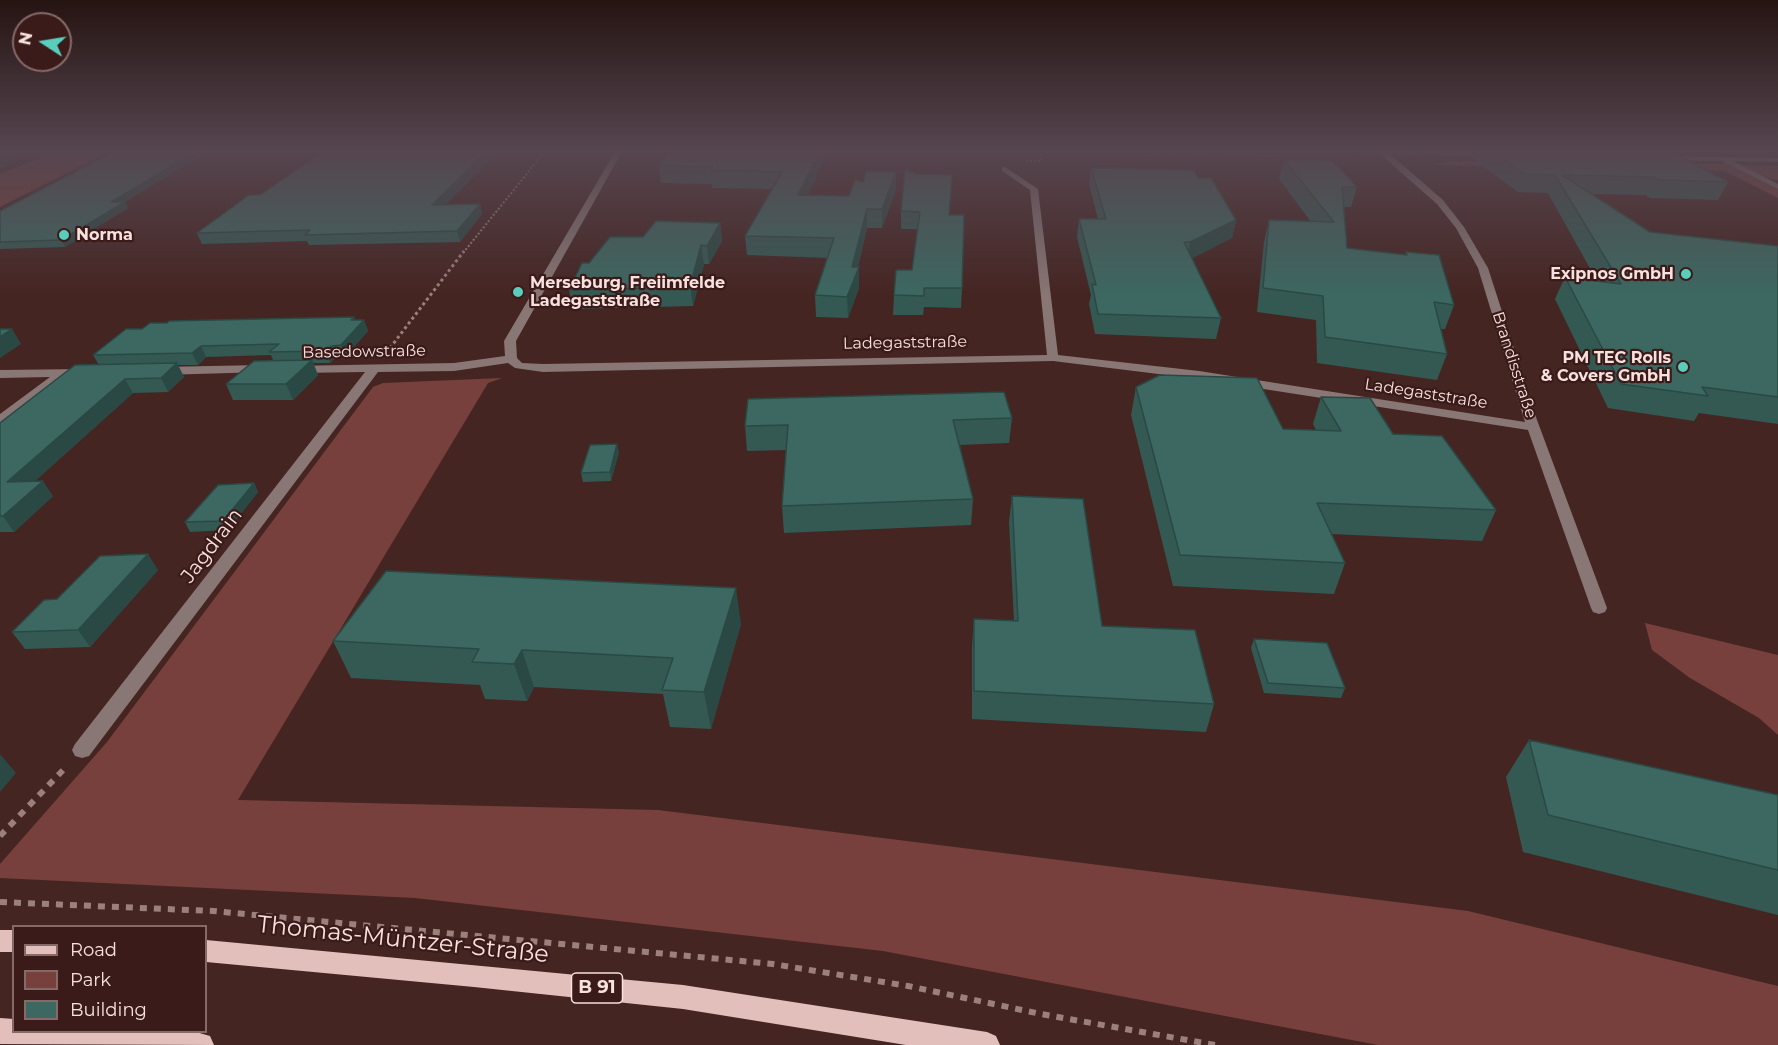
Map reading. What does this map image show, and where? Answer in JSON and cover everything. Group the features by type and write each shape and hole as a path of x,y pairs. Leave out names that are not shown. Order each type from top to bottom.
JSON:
{"main road":[{"name":"Thomas-Müntzer-Straße","path":"207,951 474,975 683,997 987,1045"},
{"path":"37,1033 147,1039 201,1045"}],"street":[{"path":"511,359 510,341 592,199"},
{"path":"1035,199 1053,358"},
{"name":"Brandisstraße","path":"1436,199 1460,227 1483,268 1535,427 1599,608"},
{"name":"Ladegaststraße","path":"511,359 519,366 543,369 1053,358 1199,375 1535,427"},
{"name":"Basedowstraße","path":"147,372 454,367 511,359"},
{"name":"Jagdrain","path":"82,750 375,367"},
{"path":"1,375 99,372"},
{"path":"0,420 63,373"}],"path":[{"path":"375,367 506,199"},
{"path":"0,836 82,750"},
{"path":"0,902 213,911 773,964 908,986 1041,1014 1215,1045"}],"green space":[{"path":"0,199 16,199 0,207"},
{"path":"502,378 488,383 238,800 658,810 1468,911 1778,986 1778,1045 1378,1045 883,951 415,898 0,878 0,864 107,742 373,387 383,383"},
{"path":"1645,623 1778,655 1778,735 1759,718 1690,678 1652,650"}],"building":[{"path":"23,199 116,199 111,202 125,202 61,240 0,242 0,211"},
{"path":"244,199 438,199 432,205 480,204 457,231 305,235 310,230 197,233"},
{"path":"767,199 886,199 882,209 867,209 852,267 859,267 847,297 815,295 834,238 745,236"},
{"path":"902,199 950,199 949,215 964,215 962,288 924,288 924,296 894,295 896,270 912,270 920,212 901,211"},
{"path":"1100,199 1223,199 1236,220 1190,242 1184,242 1221,318 1098,314 1092,284 1096,285 1079,219 1106,219"},
{"path":"1315,199 1343,199 1347,248 1407,255 1406,252 1439,255 1454,305 1434,302 1447,354 1325,337 1323,296 1263,288 1269,220 1334,222"},
{"path":"1569,199 1599,199 1650,232 1778,246 1778,397 1702,387 1708,396 1621,384 1565,277 1621,284"},
{"path":"656,221 720,223 707,246 701,245 690,287 569,290 582,263 589,263 610,237 643,237"},
{"path":"354,317 351,320 364,320 341,345 331,346 326,351 269,352 279,344 201,346 192,353 93,355 126,329 142,329 150,323"},
{"path":"0,329 12,329 0,337"},
{"path":"312,360 286,384 226,384 254,361"},
{"path":"177,363 161,378 125,379 7,482 43,481 3,516 0,516 0,423 75,365"},
{"path":"1160,375 1257,378 1283,429 1341,431 1321,397 1370,398 1393,434 1442,436 1496,510 1317,503 1345,563 1180,555 1136,387"},
{"path":"1004,392 1012,418 953,420 973,499 782,506 788,425 745,426 748,399"},
{"path":"617,444 610,472 581,473 590,445"},
{"path":"254,483 223,521 185,522 218,485"},
{"path":"1012,496 1083,499 1102,626 1195,630 1214,704 974,691 974,619 1018,621"},
{"path":"148,554 78,630 12,632 44,600 57,599 100,556"},
{"path":"386,571 736,588 704,692 662,690 673,658 522,650 514,664 472,662 479,649 333,641"},
{"path":"1254,639 1327,643 1345,688 1268,683"},
{"path":"1529,740 1778,795 1778,870 1548,815"}],"place":[{"name":"Norma","path":"64,235"},
{"name":"Exipnos GmbH","path":"1686,274"},
{"name":"Merseburg, Freiimfelde Ladegaststraße","path":"518,292"},
{"name":"PM TEC Rolls & Covers GmbH","path":"1683,367"}]}
